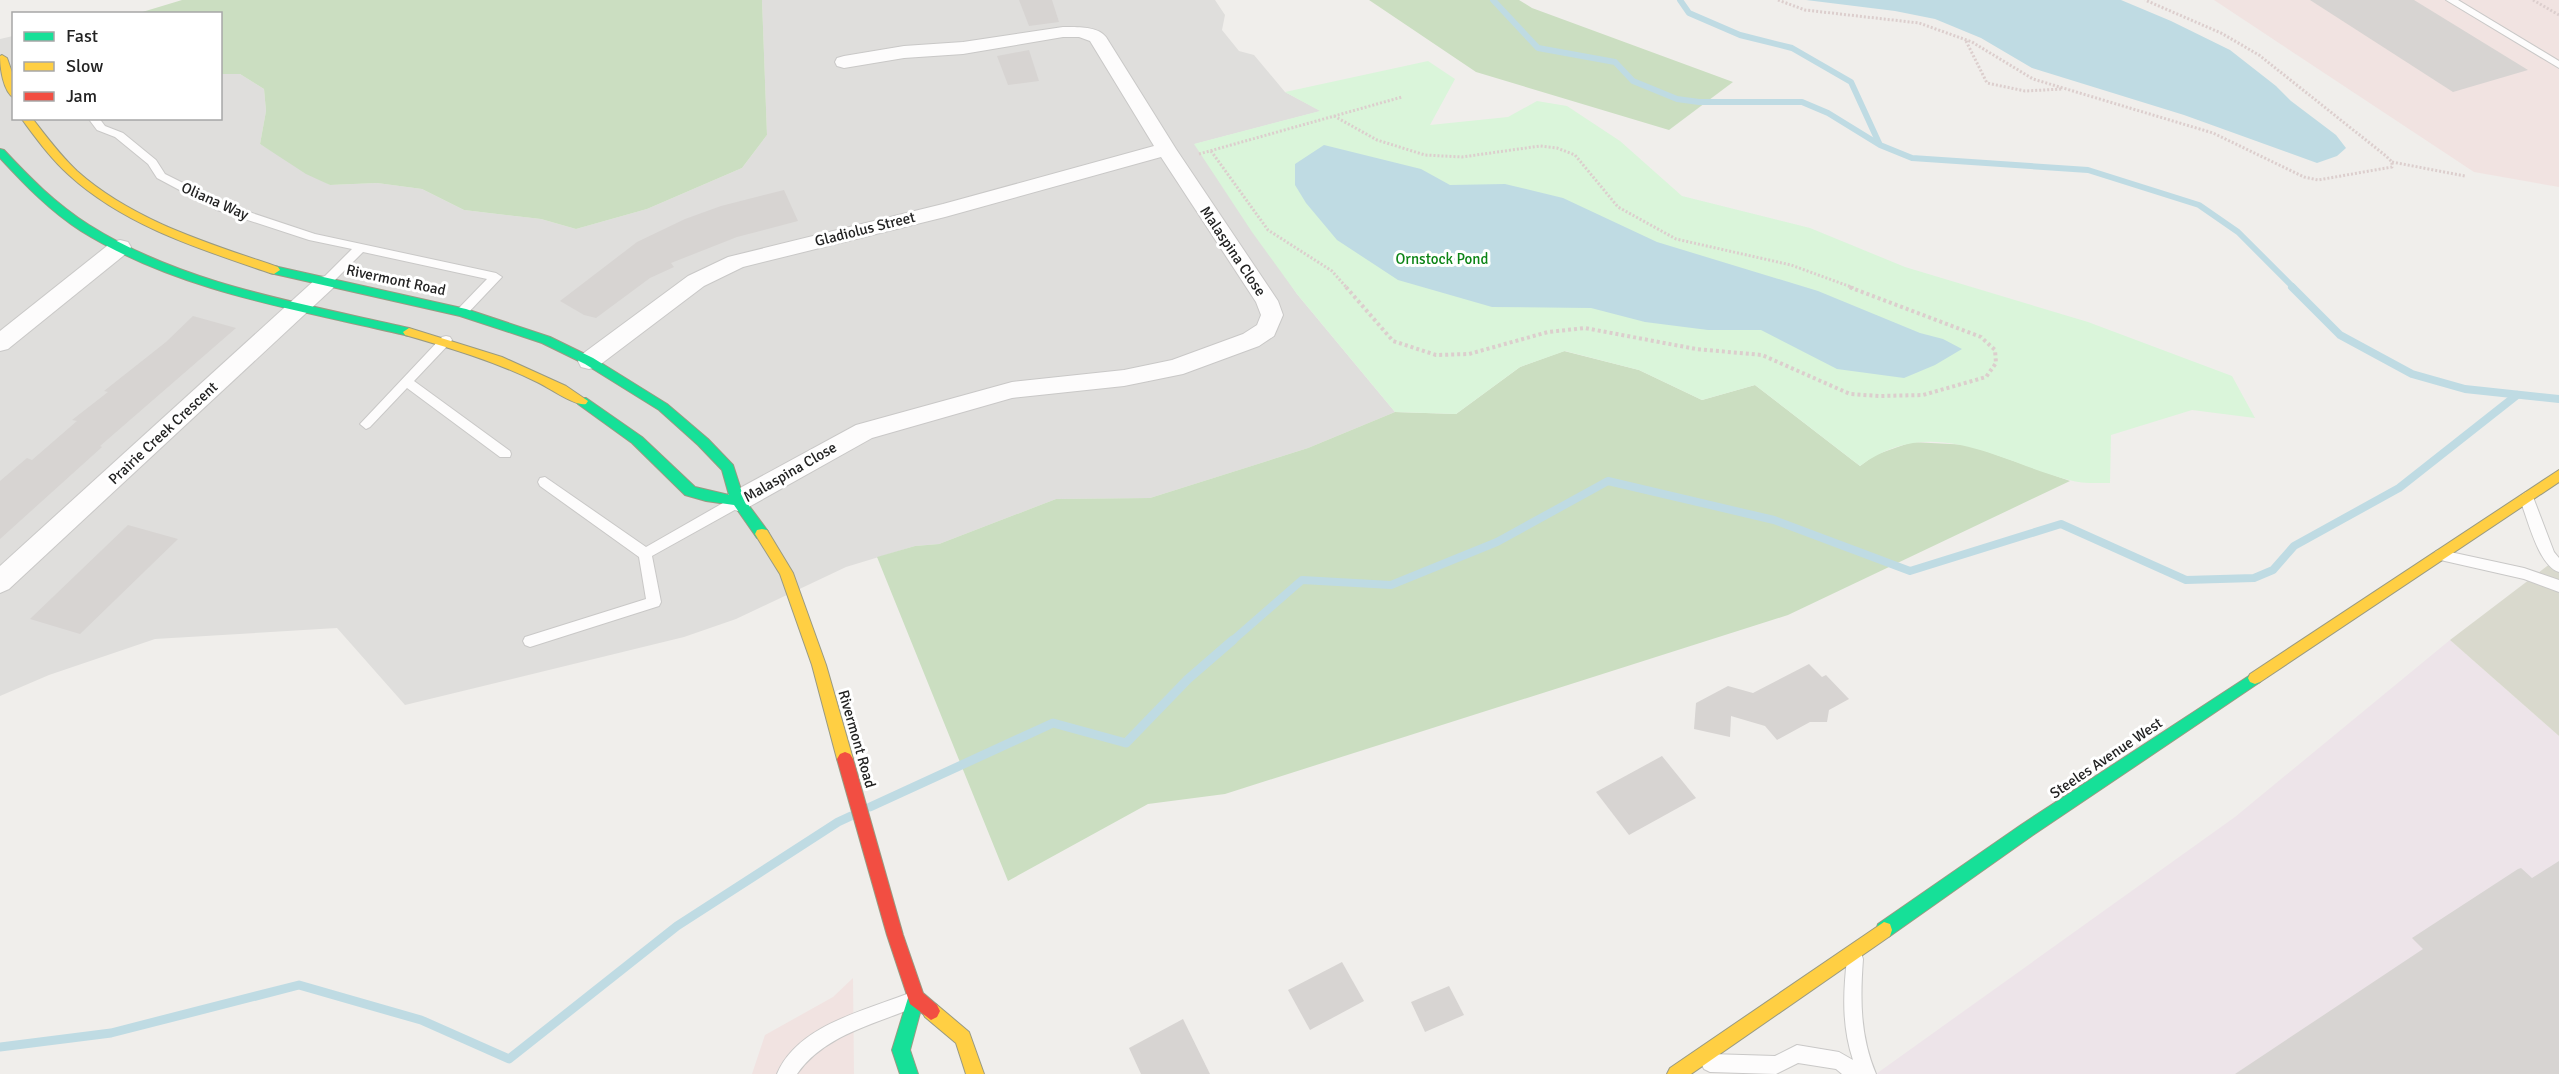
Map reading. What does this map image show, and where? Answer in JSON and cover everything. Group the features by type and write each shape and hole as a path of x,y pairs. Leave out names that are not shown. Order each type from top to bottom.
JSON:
{"street":[{"name":"Malaspina Close","path":"738,501 851,437 876,427 1012,390 1124,378 1175,368 1240,345 1260,335 1270,323 1271,308 1166,149 1097,37 1089,34 1063,32 963,48 904,52 843,62"},
{"path":"1,58 12,89"},
{"name":"Rivermont Road","path":"28,120 50,149 74,174 139,218 180,238 228,256 325,283 462,312 546,340 589,361 663,407 703,442 728,468 738,501 769,543 786,573 808,629 895,935 916,998"},
{"name":"Gladiolus Street","path":"589,361 696,281 736,262 966,204 1166,149"},
{"path":"3,161 57,208 120,247 193,279 298,308 446,340 519,367 588,404 639,441 691,492 738,501"},
{"path":"0,342 120,247"},
{"name":"Prairie Creek Crescent","path":"0,582 325,283"},
{"name":"Steeles Avenue West","path":"1676,1074 1856,947 2559,475"},
{"path":"909,1074 902,1050 916,998 963,1038 975,1074"}],"lane":[{"path":"2451,0 2559,65"},
{"name":"Oliana Way","path":"94,120 101,129 119,135 152,162 161,176 220,207 270,225 359,249 496,276 462,312"},
{"path":"325,283 359,249"},
{"path":"366,424 446,340"},
{"path":"407,382 506,454"},
{"path":"530,641 654,602 645,554 545,482"},
{"path":"2526,497 2548,555 2559,567"},
{"path":"645,554 738,501"},
{"path":"2439,555 2524,574 2559,586"},
{"path":"1856,947 1851,1021 1860,1059 1867,1074"},
{"path":"786,1074 794,1060 812,1045 916,998"},
{"path":"1693,1062 1776,1065 1797,1054 1839,1061 1857,1074"}],"path":[{"path":"1778,0 1805,10 1919,23 1965,40 2019,72 2066,89 2163,115 2240,145 2285,170 2308,178 2318,180 2383,170 2392,167 2392,162"},
{"path":"2145,0 2221,33 2259,54 2392,162 2465,176"},
{"path":"2533,0 2559,15"},
{"path":"1965,40 1987,82 2006,87 2043,91 2066,89"},
{"path":"1199,154 1402,97"},
{"path":"1211,151 1268,230 1332,271 1393,340 1436,355 1469,354 1548,332 1585,328 1696,350 1762,355 1850,394 1880,396 1923,395 1959,386 1986,377 1996,363 1995,350 1981,337 1951,324 1791,265 1676,239 1618,207 1575,155 1557,148 1540,146 1462,157 1425,155 1377,140 1334,116"}],"shaded area":[{"path":"762,0 1215,0 1225,15 1222,30 1239,51 1254,55 1285,92 1321,111 1195,144 1297,294 1395,412 1308,448 1150,498 1056,499 939,544 915,546 846,567 736,619 684,637 405,705 337,628 155,639 49,675 0,696 0,39 12,36 12,120 222,120 222,74 240,74 264,89 266,111 260,144 330,185 377,183 422,189 464,210 541,219 576,229 647,209 742,168 767,135"},
{"path":"2214,0 2559,0 2559,187 2474,172"},
{"path":"2559,557 2559,736 2450,640"},
{"path":"2450,640 2559,736 2559,1074 1876,1074 2235,817"},
{"path":"853,978 854,1074 752,1074 765,1035 833,997"}],"green space":[{"path":"182,0 762,0 767,135 742,168 647,209 576,229 541,219 464,210 422,189 377,183 330,185 306,174 260,144 266,111 264,89 240,74 222,74 222,12 142,12"},
{"path":"1369,0 1519,0 1532,8 1733,82 1669,130 1476,72"},
{"name":"Ornstock Pond","path":"1428,61 1455,79 1430,125 1508,117 1537,101 1567,106 1620,141 1682,196 1810,228 1905,267 2088,322 2232,376 2255,418 2192,410 2111,435 2110,483 2084,483 2042,472 1990,453 1939,442 1913,443 1887,451 1860,466 1755,385 1702,400 1639,370 1565,351 1520,367 1456,414 1395,412 1297,294 1252,232 1194,144 1320,111 1285,92"},
{"path":"1564,351 1639,370 1702,400 1755,385 1860,466 1875,455 1912,442 1969,445 2070,481 1788,615 1225,794 1148,804 1008,881 877,557 915,546 939,544 1056,499 1150,498 1308,448 1395,412 1456,414 1520,367"}],"water":[{"path":"1806,0 2121,0 2230,50 2336,135 2346,148 2337,156 2317,163 2184,115 2032,68 1981,38 1935,19 1895,11"},
{"path":"1324,145 1421,169 1450,185 1505,184 1563,198 1657,242 1818,291 1920,333 1943,339 1962,349 1935,365 1904,378 1837,369 1761,330 1708,330 1645,322 1591,308 1492,307 1398,280 1337,240 1306,203 1295,185 1295,164"}],"building":[{"path":"1019,0 1052,0 1059,22 1029,26"},
{"path":"2310,0 2414,0 2528,70 2453,92"},
{"path":"1029,50 1039,81 1008,85 997,56"},
{"path":"784,190 798,221 737,237 671,263 674,267 650,278 596,318 584,315 560,301 637,242 685,219 721,206"},
{"path":"193,316 236,328 100,446 102,447 0,539 0,481 27,458 32,460 77,421 72,420 108,392 104,391 166,342"},
{"path":"128,525 178,539 80,634 30,619"},
{"path":"1809,664 1822,677 1826,675 1849,699 1829,710 1827,722 1810,722 1777,740 1765,726 1731,716 1730,737 1694,729 1696,703 1728,686 1753,693"},
{"path":"1662,756 1696,798 1629,835 1596,792"},
{"path":"2559,861 2559,1074 2235,1074 2423,949 2412,938 2518,869 2521,868 2532,878"},
{"path":"1342,962 1364,1001 1310,1030 1288,990"},
{"path":"1449,986 1464,1015 1425,1032 1411,1002"},
{"path":"1183,1019 1210,1074 1141,1074 1129,1048"}],"waterway":[{"path":"1493,0 1538,48 1615,62 1633,81 1677,99 1699,102 1802,102 1828,113 1880,145 1912,158 2088,170 2199,205 2238,232 2294,288"},
{"path":"1680,0 1689,13 1740,35 1792,48 1851,82 1879,143"},
{"path":"2292,287 2340,335 2412,374 2465,389 2559,399"},
{"path":"1232,641 1302,580 1391,585 1497,542 1608,481 1774,520 1910,571 2061,524 2186,580 2254,578 2273,570 2294,546 2399,488 2517,395"},
{"path":"870,807 1053,723 1126,743 1188,679 1233,640"},
{"path":"0,1047 111,1033 299,985 421,1020 509,1059 677,926 838,822 851,816"}],"traffic: fast":[{"path":"0,152 40,194 85,228 135,254 187,275 242,292 409,332"},
{"path":"274,270 462,312 546,340 589,361 663,407 703,442 728,468 738,501 762,534"},
{"path":"582,401 637,440 690,491 738,501"},
{"path":"1884,930 2027,830 2255,678"},
{"path":"909,1074 901,1050 916,998"}],"traffic: slow":[{"path":"2,58 12,89"},
{"path":"28,120 48,147 74,174 119,207 169,232 274,270"},
{"path":"409,332 454,344 498,360 541,378 582,401"},
{"path":"2255,678 2559,475"},
{"path":"762,534 786,573 819,665 845,759"},
{"path":"1676,1074 1884,930"},
{"path":"931,1011 963,1038 975,1074"}],"traffic: jam":[{"path":"845,759 895,935 916,998 931,1011"}]}
